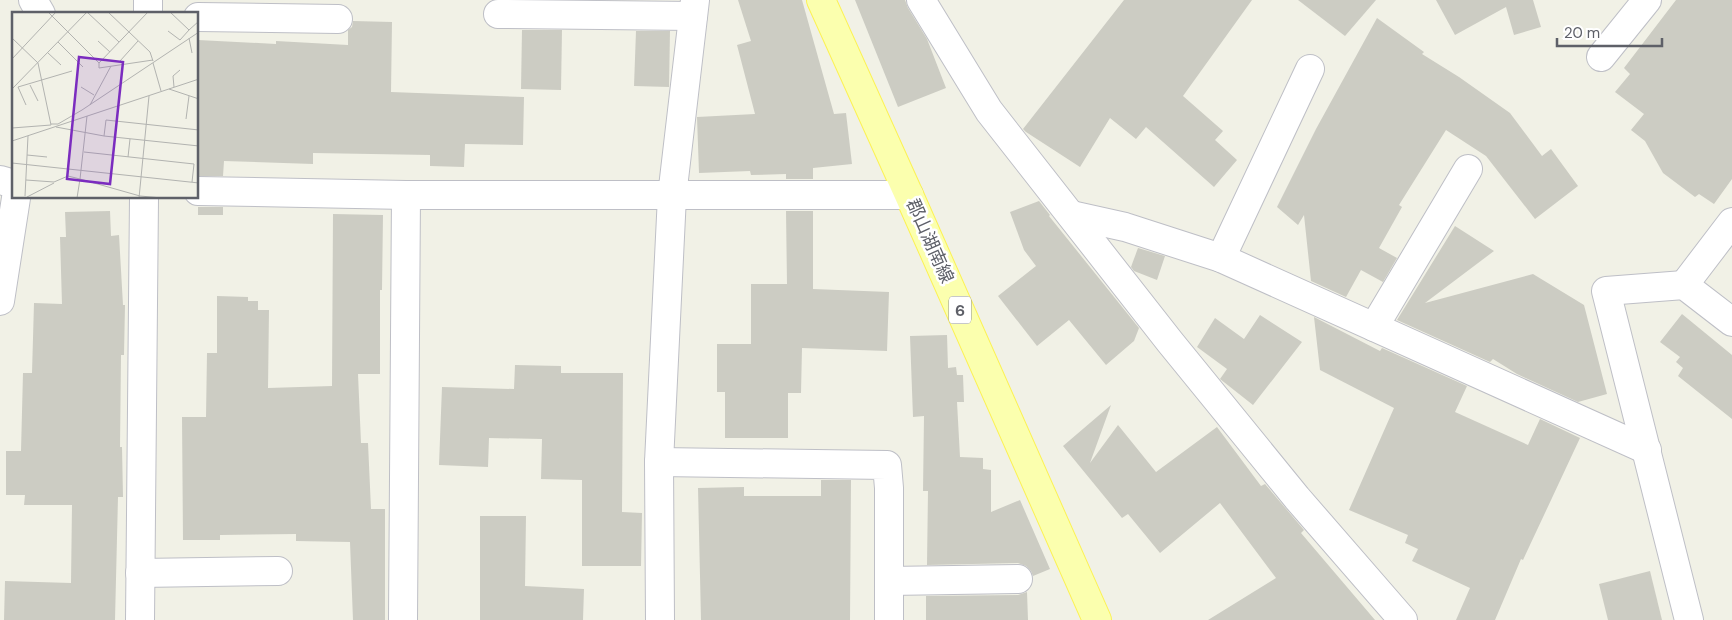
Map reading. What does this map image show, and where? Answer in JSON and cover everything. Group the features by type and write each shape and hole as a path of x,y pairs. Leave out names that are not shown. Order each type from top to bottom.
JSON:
{"main road":[{"name":"郡山湖南線","path":"821,0 910,195 1097,620"}],"street":[{"path":"33,0 40,12"},
{"path":"921,0 989,111 1170,342 1296,498 1403,620"},
{"path":"1601,57 1646,0"},
{"path":"498,14 694,8 672,196 659,462 660,620"},
{"path":"199,17 338,19"},
{"path":"1221,258 1310,69"},
{"path":"1374,327 1468,169"},
{"path":"199,191 406,195 910,195"},
{"path":"402,620 406,195"},
{"path":"0,302 16,199"},
{"path":"140,620 144,199"},
{"path":"1071,215 1125,227 1221,258 1647,450"},
{"path":"1684,285 1732,222"},
{"path":"1689,620 1606,292 1684,285 1732,322"},
{"path":"659,462 887,464 889,488 889,620"},
{"path":"140,572 278,571"},
{"path":"889,581 1018,579"}],"building":[{"path":"738,0 802,0 834,114 846,113 852,164 813,168 813,179 786,179 786,174 751,175 750,171 699,173 697,117 755,114 737,45 751,41"},
{"path":"855,0 905,0 927,39 946,88 898,107"},
{"path":"1124,0 1252,0 1183,96 1223,131 1215,140 1237,160 1214,187 1146,127 1136,139 1110,118 1080,167 1023,129"},
{"path":"1298,0 1376,0 1345,36"},
{"path":"1436,0 1533,0 1541,27 1514,35 1506,7 1455,35"},
{"path":"1676,0 1732,0 1732,179 1714,204 1699,194 1695,197 1663,173 1645,141 1631,130 1644,114 1615,92 1630,74 1624,68"},
{"path":"1377,18 1424,52 1422,54 1459,77 1510,113 1542,156 1551,149 1578,186 1535,219 1486,156 1446,130 1399,205 1402,207 1379,248 1397,258 1383,282 1361,270 1346,297 1311,281 1304,215 1298,225 1277,207 1316,129"},
{"path":"353,21 392,22 391,92 524,97 523,145 465,144 464,167 430,166 430,155 313,153 313,164 224,161 223,176 199,176 199,40 276,44 276,41 348,45 348,30 352,27"},
{"path":"522,30 562,30 561,90 521,89"},
{"path":"636,31 670,31 669,87 634,86"},
{"path":"1039,201 1139,328 1134,341 1106,365 1069,320 1037,346 998,296 1036,266 1024,250 1010,212"},
{"path":"198,207 223,207 223,215 198,215"},
{"path":"110,211 111,236 119,235 123,305 125,305 124,355 121,355 120,447 122,447 123,497 118,497 115,620 4,620 5,581 71,583 72,505 24,505 25,495 6,495 6,451 21,451 23,373 32,373 34,303 62,304 60,237 66,237 65,212"},
{"path":"786,211 813,211 813,289 889,292 887,351 802,348 801,393 788,393 788,438 725,438 725,392 717,392 717,344 751,344 751,284 787,284"},
{"path":"333,214 383,215 382,290 380,290 380,374 358,374 361,443 368,443 371,509 385,509 385,620 353,620 350,542 296,541 296,534 220,535 220,540 183,540 182,417 206,417 207,353 217,353 217,296 248,297 248,301 258,301 258,310 269,310 268,388 332,386"},
{"path":"1455,226 1494,251 1425,303 1533,274 1584,305 1607,394 1578,402 1517,374 1493,359 1490,362 1397,320"},
{"path":"1138,248 1165,256 1157,280 1134,271 1131,267"},
{"path":"1682,314 1732,355 1732,419 1678,376 1683,368 1676,362 1680,357 1660,342"},
{"path":"1260,315 1302,342 1253,405 1220,379 1227,369 1197,347 1215,318 1244,339"},
{"path":"1314,317 1380,351 1382,348 1467,386 1455,412 1528,445 1540,419 1580,438 1523,560 1521,559 1495,620 1456,620 1470,588 1412,561 1418,549 1405,543 1408,535 1349,510 1394,408 1320,370"},
{"path":"947,335 948,368 956,367 957,375 963,375 964,402 957,402 960,457 983,458 983,469 991,470 991,512 1020,500 1050,569 1033,576 1026,566 1018,563 927,565 928,491 923,491 924,416 913,417 910,336"},
{"path":"515,365 561,366 561,373 623,373 622,512 642,513 641,566 582,566 582,480 541,479 542,439 489,438 488,467 439,465 442,387 514,389"},
{"path":"1111,405 1090,463 1118,425 1156,472 1217,427 1261,486 1265,484 1304,530 1301,533 1375,620 1208,620 1276,578 1220,503 1160,553 1128,514 1122,518 1063,446"},
{"path":"821,480 851,480 850,620 701,620 698,488 744,487 744,496 821,496"},
{"path":"480,516 526,516 525,586 584,589 583,620 480,620"},
{"path":"1650,571 1662,620 1608,620 1599,584"},
{"path":"1027,592 1028,620 926,620 926,596 1018,595"}]}
